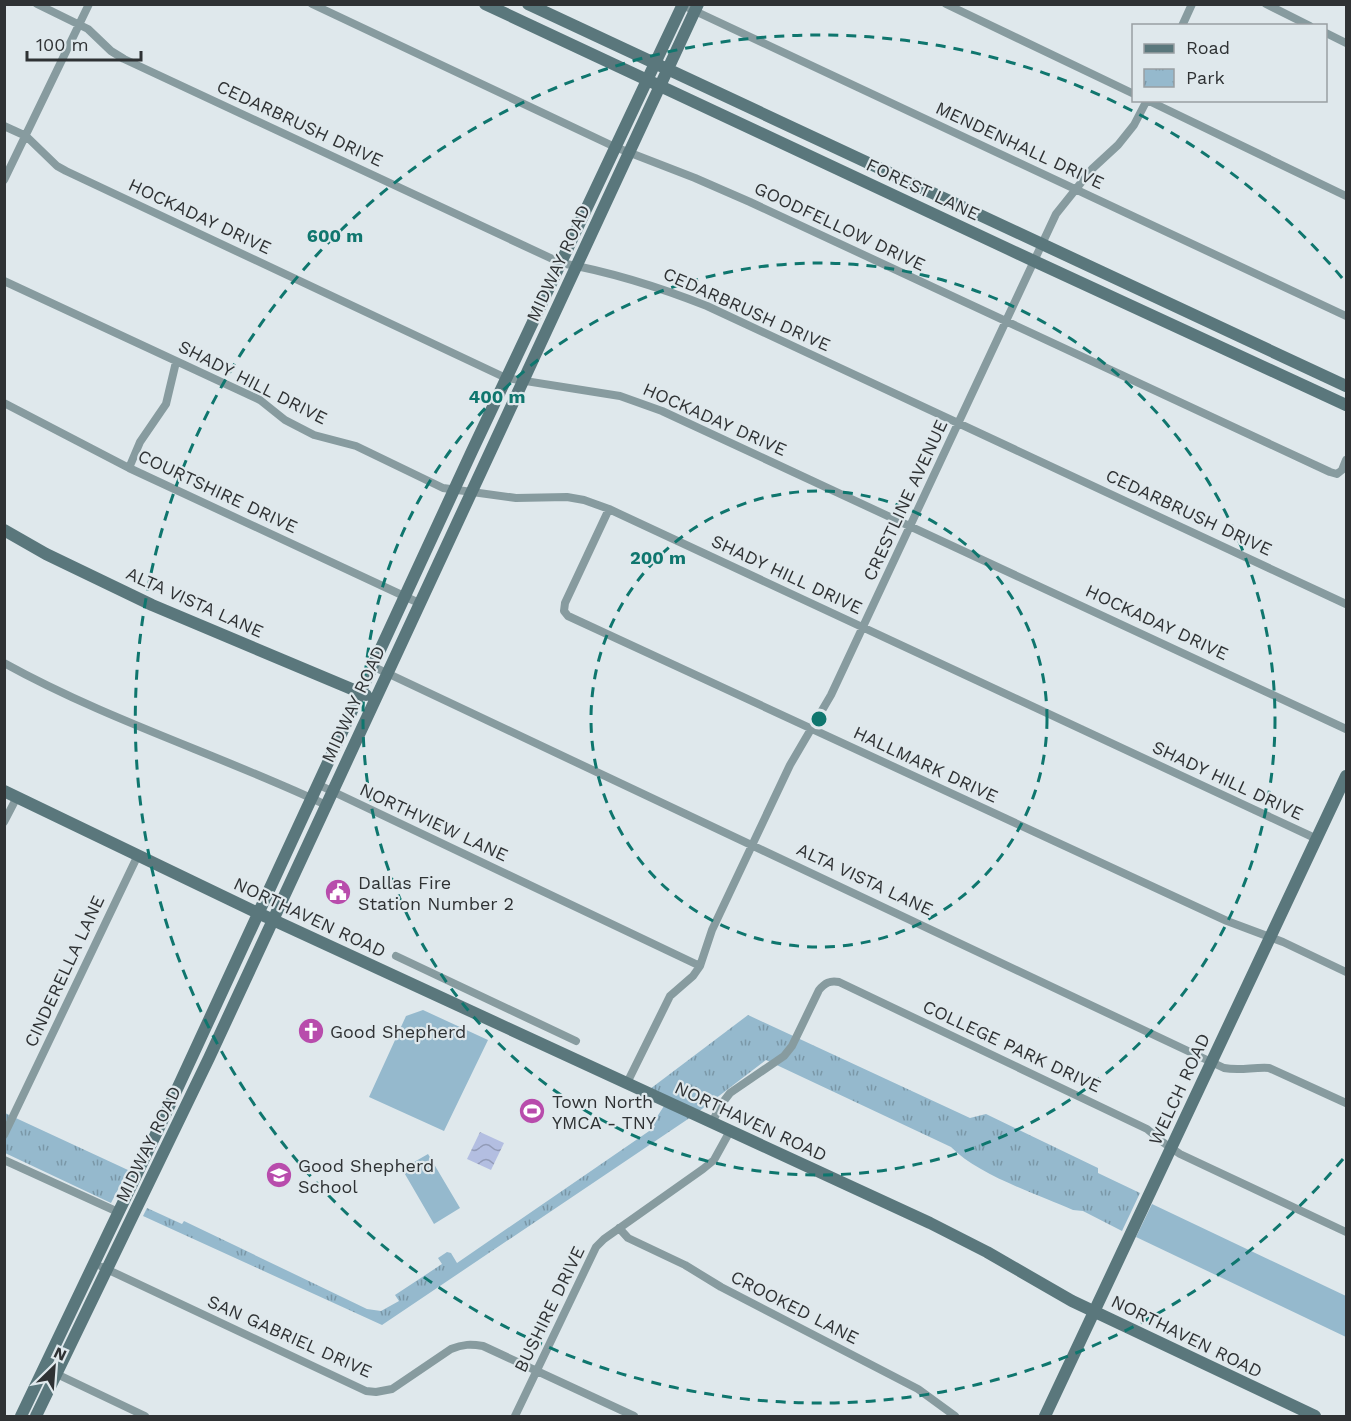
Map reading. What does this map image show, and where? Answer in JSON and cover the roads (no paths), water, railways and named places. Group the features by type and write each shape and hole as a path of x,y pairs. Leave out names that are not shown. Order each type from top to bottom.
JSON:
{"main road":[{"name":"FOREST LANE","path":"485,4 1347,405"},
{"name":"FOREST LANE","path":"528,4 1347,386"},
{"name":"MIDWAY ROAD","path":"21,1416 682,5"},
{"name":"MIDWAY ROAD","path":"36,1416 209,1058 697,8"},
{"name":"ALTA VISTA LANE","path":"4,530 46,554 152,605 375,699"},
{"name":"WELCH ROAD","path":"1045,1416 1347,776"},
{"name":"NORTHAVEN ROAD","path":"4,791 258,913 930,1223 1094,1312 1315,1416"}],"street":[{"name":"CEDARBRUSH DRIVE","path":"37,4 80,25 124,59 561,262 629,278 707,306 1347,604"},
{"path":"4,180 89,4"},
{"name":"GOODFELLOW DRIVE","path":"312,4 615,147 695,177 1330,472 1337,474 1347,460"},
{"path":"946,4 1132,93"},
{"path":"1183,24 1192,4"},
{"path":"1266,4 1306,24"},
{"name":"MENDENHALL DRIVE","path":"682,5 697,8 1074,189 1347,316"},
{"path":"1327,33 1347,43"},
{"name":"CRESTLINE AVENUE","path":"627,1083 670,996 693,976 700,966 712,930 752,845 790,765 831,695 1056,214 1074,189 1118,145 1134,125 1146,102"},
{"path":"1151,102 1347,196"},
{"name":"HOCKADAY DRIVE","path":"4,126 26,136 57,166 66,171 506,378 620,396 662,411 1347,729"},
{"name":"SHADY HILL DRIVE","path":"4,281 260,400 285,420 314,435 356,446 443,488 516,498 567,497 609,509 1317,839"},
{"path":"129,468 140,442 166,404 176,362"},
{"name":"COURTSHIRE DRIVE","path":"4,404 129,468 419,603"},
{"name":"HALLMARK DRIVE","path":"609,509 565,603 564,610 568,616 1227,921 1347,972"},
{"path":"4,663 123,721 326,805"},
{"name":"ALTA VISTA LANE","path":"372,666 1212,1062 1233,1070 1269,1068 1347,1103"},
{"name":"NORTHVIEW LANE","path":"317,784 700,966"},
{"path":"4,822 16,797"},
{"name":"CINDERELLA LANE","path":"4,1134 138,855"},
{"path":"396,956 576,1041"},
{"path":"425,989 433,974"},
{"name":"COLLEGE PARK DRIVE","path":"712,1123 720,1106 730,1093 784,1056 792,1046 824,984 832,981 839,982 1147,1129 1171,1148 1347,1232"},
{"path":"543,1044 550,1029"},
{"name":"BUSHIRE DRIVE","path":"515,1416 596,1247 708,1165 723,1146 730,1131"},
{"path":"4,1160 118,1212"},
{"name":"CROOKED LANE","path":"619,1228 628,1238 685,1265 721,1287 918,1389 955,1416"},
{"name":"SAN GABRIEL DRIVE","path":"93,1263 366,1391 392,1389 460,1345 483,1346 634,1416"},
{"path":"44,1368 145,1416"}],"water":[{"path":"480,1132 504,1143 491,1170 467,1159"}],"place":[{"name":"Dallas Fire Station Number 2","path":"338,892"},
{"name":"Good Shepherd","path":"311,1031"},
{"name":"Town North YMCA - TNY","path":"532,1111"},
{"name":"Good Shepherd School","path":"279,1175"}]}
